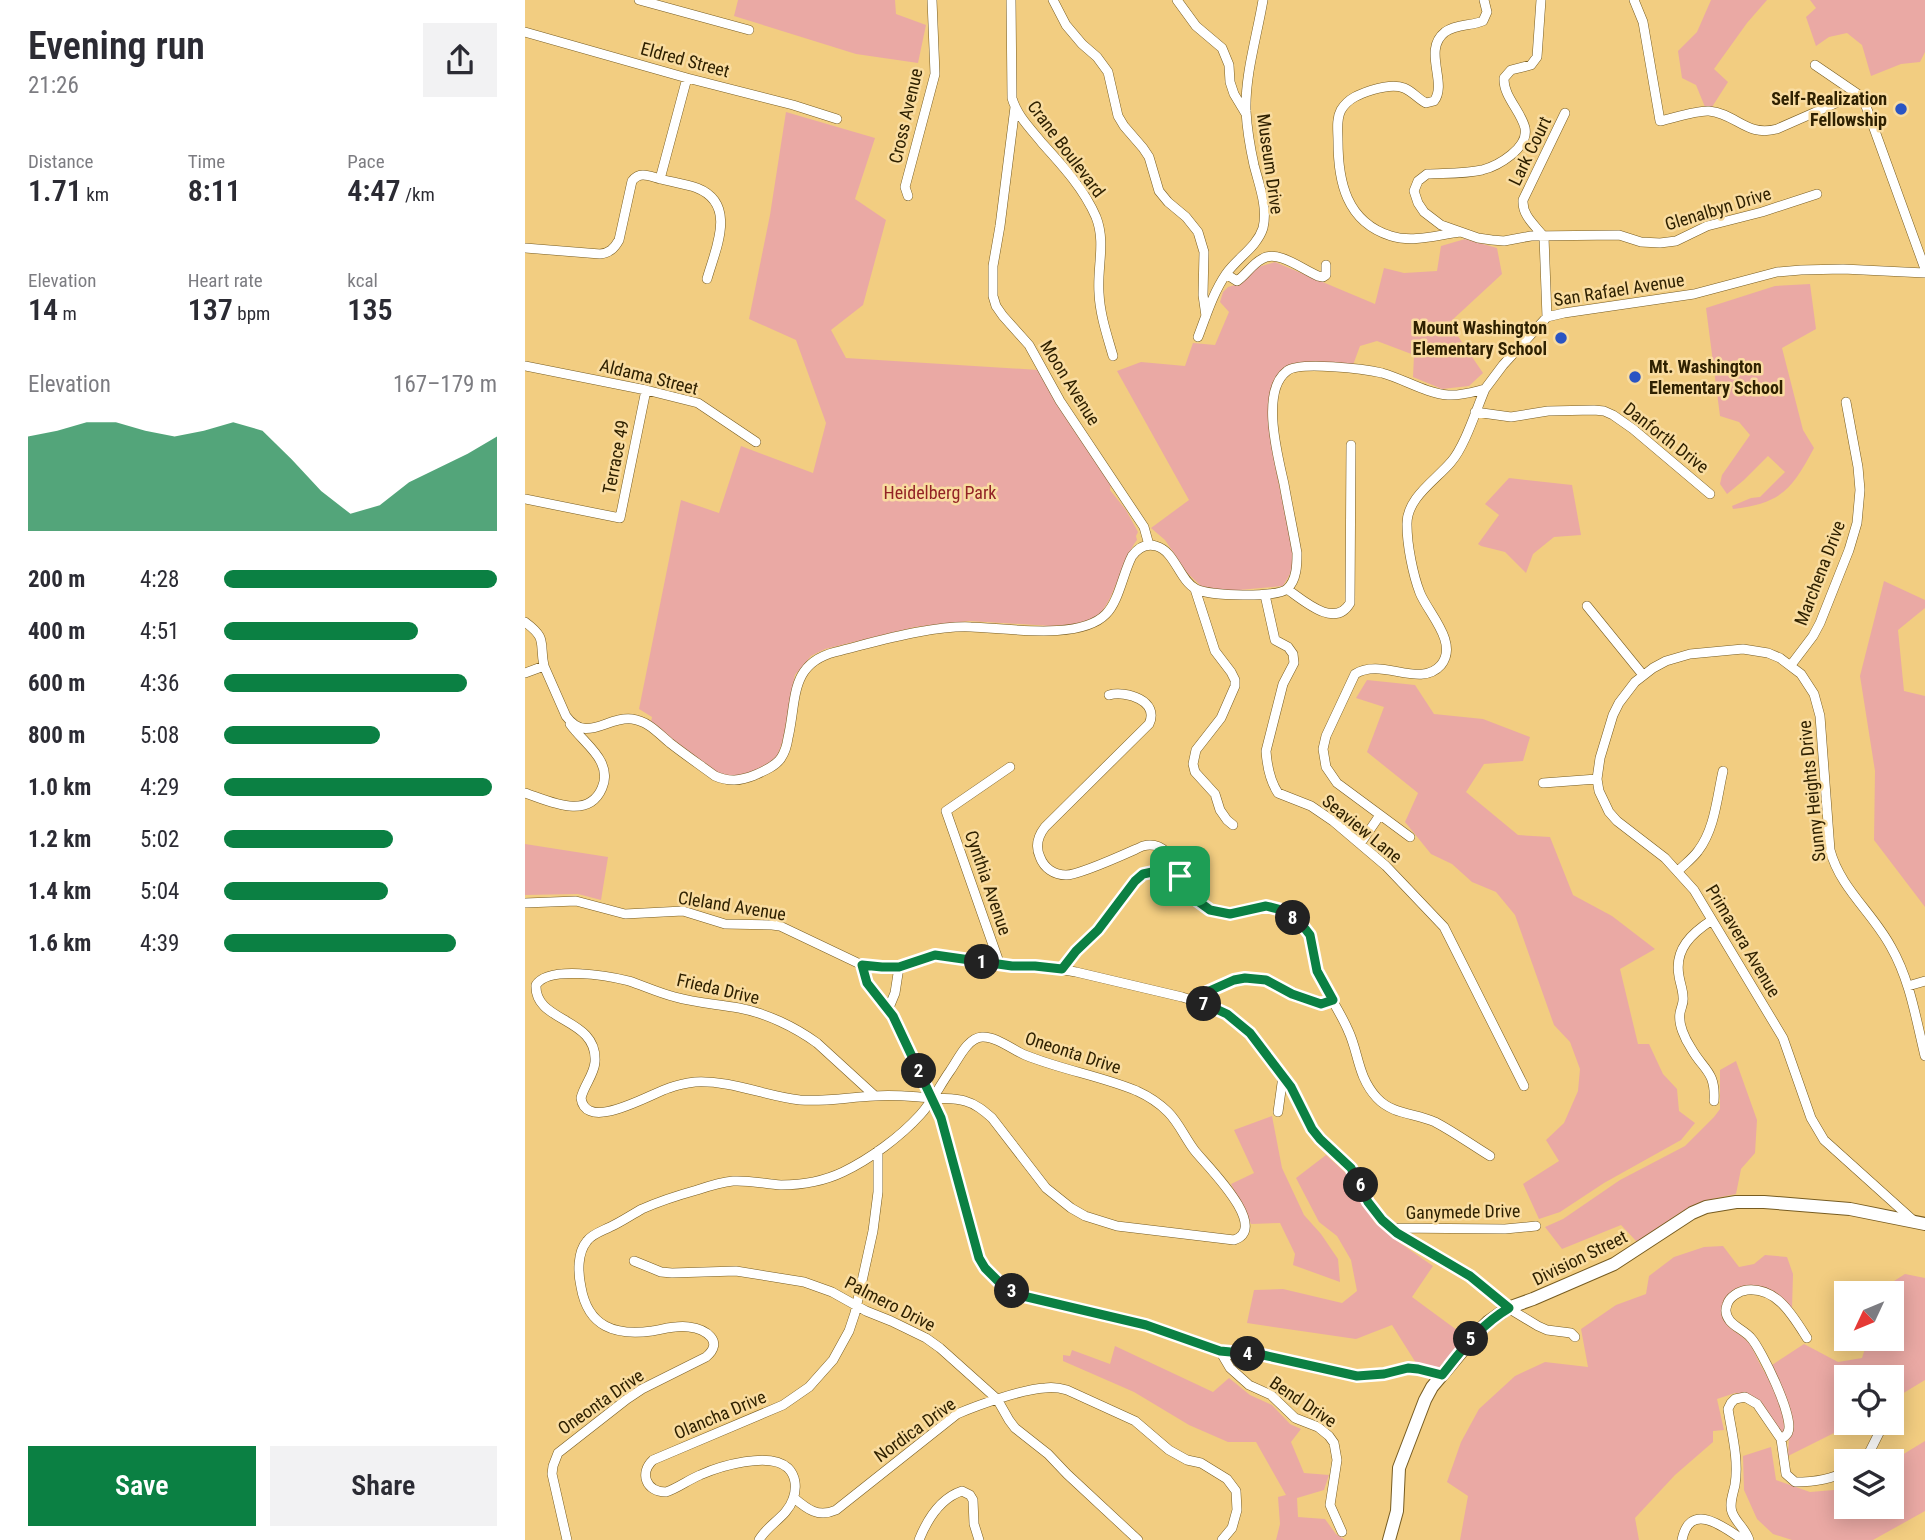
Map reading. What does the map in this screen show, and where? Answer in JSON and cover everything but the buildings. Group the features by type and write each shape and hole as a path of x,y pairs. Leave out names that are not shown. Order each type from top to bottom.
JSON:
{"street":[{"path":"639,0 749,30"},
{"name":"Cross Avenue","path":"908,196 905,187 935,74 932,0"},
{"name":"Crane Boulevard","path":"1011,0 1014,107 1074,181 1097,220 1102,244 1099,272 1100,307 1113,356"},
{"path":"1053,0 1066,25 1108,72 1118,116 1149,157 1159,191 1187,217 1198,232 1204,251 1202,295 1206,316"},
{"path":"1177,0 1196,26 1222,48 1229,65 1234,94 1246,115"},
{"name":"Museum Drive","path":"1198,337 1217,289 1226,274 1259,238 1264,220 1263,198 1246,115 1248,85 1263,0"},
{"path":"1460,232 1402,239 1382,233 1361,218 1347,199 1338,167 1339,115 1342,108 1356,96 1379,88 1403,87 1426,103 1434,101 1438,94 1435,55 1437,42 1453,28 1483,20 1486,12 1484,0"},
{"name":"Glenalbyn Drive","path":"1541,0 1537,57 1531,65 1511,70 1504,78 1505,87 1524,128 1524,141 1520,147 1492,166 1477,170 1427,174 1422,177 1415,186 1415,197 1424,212 1441,225 1492,240 1619,235 1641,242 1660,243 1676,241 1707,226 1817,194"},
{"path":"1634,0 1643,22 1660,121 1708,111 1756,131 1765,132 1859,95"},
{"name":"Eldred Street","path":"525,32 837,119"},
{"path":"1815,65 1859,95 1865,104 1925,271"},
{"path":"660,179 687,78"},
{"name":"Moon Avenue","path":"1014,107 993,266 993,296 996,306 1029,345 1060,401 1144,527 1149,545"},
{"name":"Lark Court","path":"1544,237 1526,216 1524,200 1565,113"},
{"path":"525,248 597,254 611,251 619,240 631,183 635,177 643,175 700,189 713,199 720,214 721,230 707,279"},
{"path":"1544,237 1547,317"},
{"path":"1226,274 1237,281 1262,258 1268,256 1282,258 1323,277 1326,275 1326,265"},
{"name":"San Rafael Avenue","path":"1380,816 1331,776 1326,767 1323,748 1326,736 1355,674 1369,667 1427,674 1435,670 1446,656 1443,635 1419,591 1408,537 1407,522 1410,510 1416,498 1454,459 1485,389 1547,317 1694,294 1777,272 1843,269 1925,271"},
{"name":"Aldama Street","path":"525,366 646,390 698,404 756,442"},
{"path":"1195,589 1208,593 1278,594 1287,589 1293,581 1297,568 1297,553 1273,431 1273,398 1277,382 1285,372 1299,366 1382,373 1447,395 1485,389"},
{"name":"Terrace 49","path":"525,499 620,518 646,390"},
{"name":"Marchena Drive","path":"1791,665 1820,623 1857,523 1860,490 1858,467 1846,402"},
{"name":"Danforth Drive","path":"1475,412 1511,417 1548,411 1604,411 1633,429 1710,494"},
{"path":"1287,589 1335,616 1345,612 1350,603 1351,446"},
{"path":"566,716 571,723 583,729 625,719 641,721 715,776 727,782 747,779 780,760 785,750 799,678 803,670 818,658 917,632 968,626 1052,631 1096,622 1108,613 1136,550 1149,545 1162,548 1195,589 1215,651 1235,680 1221,718 1196,750 1193,764 1195,772 1215,794 1220,810 1233,825"},
{"name":"Seaview Lane","path":"1265,595 1275,640 1288,647 1293,654 1294,663 1283,684 1266,751 1275,788 1278,793 1311,807 1333,821 1386,866 1444,927 1524,1086"},
{"path":"1543,783 1597,779 1600,758 1613,715 1626,692 1643,675 1587,606"},
{"path":"525,622 536,630 540,637 543,643 544,666 566,716 580,738 598,756 605,778 600,792 590,802 574,807 525,793"},
{"name":"Sunny Heights Drive","path":"1643,675 1666,661 1679,657 1743,649 1768,653 1791,665 1808,684 1818,704 1820,716 1833,861 1843,880 1891,946 1908,986 1925,1056"},
{"path":"525,673 544,666"},
{"path":"1108,695 1116,693 1143,700 1150,709 1151,719 1045,827 1038,840 1038,854 1042,861 1051,871 1066,875 1143,846 1154,845 1166,850 1195,899 1210,910 1230,914 1266,906 1282,910 1299,921 1310,935 1317,971 1351,1035 1360,1069 1375,1095 1383,1104 1401,1113 1437,1123 1490,1156"},
{"name":"Cynthia Avenue","path":"1000,965 946,811 1010,767"},
{"path":"1678,871 1706,839 1723,771"},
{"name":"Primavera Avenue","path":"1597,779 1603,801 1617,821 1678,871 1713,920 1783,1038 1806,1105 1817,1128 1835,1151 1920,1224"},
{"path":"1360,844 1380,816 1410,836"},
{"path":"1062,969 1098,930 1137,878 1157,871 1180,876"},
{"name":"Cleland Avenue","path":"525,903 576,901 625,914 683,911 725,924 781,926 862,965 899,967 935,955 1000,965 1062,969 1215,1007 1250,1033 1299,1100 1312,1129 1329,1149 1351,1168 1375,1212 1391,1228 1470,1276 1509,1308 1547,1331 1571,1333 1576,1337"},
{"path":"1713,920 1697,930 1685,943 1678,961 1678,971 1683,997 1679,1021 1690,1048 1711,1075 1715,1091 1714,1101"},
{"path":"862,965 867,983 888,1010 941,1118 975,1248 985,1268 1012,1291 1023,1296 1146,1325 1220,1351 1263,1355 1357,1376 1384,1374 1408,1368 1442,1375"},
{"path":"888,1010 895,993 899,967"},
{"name":"Frieda Drive","path":"581,974 611,977 691,1001 755,1012 807,1035 875,1096 841,1100 799,1100 742,1087 699,1082 671,1087 614,1110 594,1113 584,1108 581,1098 595,1063 592,1046 580,1030 544,1007 535,988 538,981 551,976 581,974"},
{"path":"1201,1002 1207,992 1245,978 1266,980 1292,994 1321,1004 1333,1000"},
{"path":"1908,986 1925,981"},
{"name":"Oneonta Drive","path":"567,1540 552,1474 558,1453 642,1389 706,1357 713,1344 707,1332 690,1327 617,1331 594,1319 586,1305 579,1280 581,1255 587,1240 663,1200 715,1184 743,1181 781,1185 812,1182 844,1171 878,1151 921,1114 968,1045 978,1038 990,1038 1035,1059 1144,1094 1168,1112 1194,1150 1227,1188 1242,1213 1245,1226 1242,1236 1234,1240 1117,1226 1085,1216 1064,1204 1046,1188 992,1118 983,1111 963,1100 932,1098"},
{"path":"1278,1112 1283,1076"},
{"path":"875,1096 932,1098"},
{"name":"Olancha Drive","path":"794,1498 796,1487 792,1472 776,1461 749,1461 722,1467 666,1492 650,1487 645,1477 646,1470 653,1460 769,1412 803,1392 822,1375 833,1360 849,1331 857,1306 877,1212 878,1151"},
{"name":"Division Street","path":"1389,1540 1397,1511 1399,1468 1425,1400 1478,1332 1509,1308 1614,1264 1692,1213 1706,1207 1736,1202 1764,1202 1850,1209 1920,1224"},
{"name":"Ganymede Drive","path":"1391,1228 1505,1229 1536,1226"},
{"name":"Palmero Drive","path":"635,1261 661,1272 736,1271 804,1282 832,1292 926,1338 998,1400 1015,1428 1048,1454 1138,1540"},
{"path":"1781,1439 1788,1433 1789,1425 1785,1403 1757,1346 1730,1321 1725,1310 1728,1301 1741,1291 1768,1293 1791,1313 1807,1338"},
{"name":"Bend Drive","path":"1220,1351 1230,1368 1249,1385 1271,1395 1295,1418 1318,1427 1329,1436 1337,1451 1330,1505 1342,1532"},
{"name":"Nordica Drive","path":"794,1498 816,1513 830,1513 946,1421 969,1409 998,1400 1036,1389 1058,1388 1135,1421 1169,1450 1188,1460 1201,1463 1227,1479 1237,1500 1237,1510 1232,1528 1222,1540"},
{"path":"1749,1540 1747,1532 1732,1511 1731,1503 1736,1456 1728,1409 1735,1399 1745,1397 1757,1404 1781,1439 1786,1474 1795,1482 1834,1477"},
{"path":"919,1540 927,1522 939,1507 962,1491 973,1500 974,1524 979,1540"},
{"path":"759,1540 784,1514 794,1498"},
{"path":"1682,1540 1683,1533 1691,1523 1704,1519 1717,1522 1743,1540"}],"green space":[{"path":"738,0 895,0 896,14 926,25 918,63 856,54 734,16"},
{"path":"1711,0 1767,0 1714,69 1728,82 1712,107 1705,107 1696,85 1682,78 1678,51 1697,32"},
{"path":"1810,0 1925,0 1925,52 1920,62 1901,64 1871,76 1862,45 1847,33 1829,37 1816,46 1806,17 1816,8"},
{"name":"Heidelberg Park","path":"786,112 875,138 855,199 886,220 863,305 831,330 846,358 1039,370 1138,532 1137,540 1109,600 1099,614 1089,620 1051,626 969,621 915,627 825,649 811,656 795,675 783,740 777,757 772,763 735,778 714,772 651,722 652,717 639,709 681,500 719,513 741,446 813,473 826,423 796,340 749,319 770,215"},
{"path":"1465,239 1497,248 1502,274 1449,323 1483,373 1469,386 1442,389 1413,377 1414,355 1377,341 1360,346 1353,365 1300,363 1278,374 1271,394 1270,422 1293,568 1283,586 1228,591 1201,586 1187,573 1165,540 1151,528 1189,500 1117,371 1141,362 1185,366 1193,343 1215,345 1229,312 1220,302 1223,292 1228,287 1242,283 1258,267 1275,262 1375,304 1384,268 1404,273 1437,271 1441,246"},
{"path":"1810,284 1816,329 1782,348 1803,430 1814,448 1799,474 1784,492 1763,503 1733,509 1732,506 1760,497 1785,472 1768,456 1727,494 1720,484 1722,475 1750,435 1739,422 1720,416 1706,308 1775,286"},
{"path":"1509,478 1572,485 1581,535 1554,537 1533,554 1526,573 1505,552 1478,544 1499,515 1485,504"},
{"path":"1884,581 1925,600 1925,608 1898,630 1904,691 1925,696 1925,907 1874,840 1875,771 1860,676"},
{"path":"1367,680 1415,685 1434,714 1483,719 1530,737 1523,761 1484,764 1466,792 1518,835 1550,837 1573,895 1612,916 1655,949 1620,969 1638,1044 1649,1044 1663,1074 1677,1089 1679,1111 1695,1123 1681,1140 1604,1183 1560,1212 1539,1219 1523,1184 1559,1161 1546,1140 1564,1123 1578,1091 1580,1069 1570,1042 1554,1025 1515,915 1496,892 1472,882 1452,864 1431,854 1405,822 1418,793 1367,752 1384,707 1356,698"},
{"path":"525,844 608,857 601,900 578,894 525,895"},
{"path":"1736,1061 1757,1120 1755,1153 1741,1169 1736,1194 1707,1200 1681,1212 1637,1242 1621,1225 1562,1249 1545,1227 1563,1219 1620,1180 1685,1146 1720,1109 1720,1070"},
{"path":"1272,1116 1282,1168 1304,1215 1338,1259 1340,1282 1293,1265 1295,1254 1280,1223 1251,1224 1231,1184 1254,1173 1234,1130"},
{"path":"1326,1155 1348,1175 1375,1223 1433,1266 1412,1297 1465,1336 1438,1369 1416,1363 1392,1325 1356,1339 1247,1323 1254,1290 1283,1289 1342,1303 1357,1291 1351,1260 1337,1236 1319,1222 1296,1178"},
{"path":"1723,1246 1739,1267 1754,1264 1765,1255 1787,1257 1793,1274 1792,1309 1768,1289 1740,1287 1727,1296 1722,1311 1727,1324 1750,1345 1773,1387 1783,1414 1784,1433 1747,1394 1735,1393 1717,1399 1724,1430 1713,1431 1713,1442 1675,1475 1635,1518 1639,1540 1460,1540 1468,1496 1447,1482 1461,1442 1479,1409 1515,1376 1545,1362 1588,1367 1581,1329 1616,1305 1646,1294 1649,1276 1674,1257 1704,1247"},
{"path":"1905,1274 1925,1278 1925,1380 1904,1393 1904,1365 1834,1365 1834,1433 1788,1456 1790,1417 1772,1365 1804,1344 1838,1362 1862,1358 1864,1351 1904,1351 1904,1281 1894,1281"},
{"path":"1115,1346 1213,1392 1229,1378 1250,1395 1272,1405 1290,1424 1301,1429 1291,1442 1304,1473 1329,1475 1324,1490 1297,1498 1298,1517 1325,1519 1336,1534 1345,1540 1276,1540 1280,1524 1278,1497 1286,1495 1256,1442 1228,1442 1189,1425 1134,1392 1063,1361 1063,1355 1070,1356 1072,1350 1110,1364"},
{"path":"1925,1441 1925,1511 1873,1540 1792,1540 1773,1534 1757,1519 1744,1490 1743,1456 1771,1447 1776,1480 1810,1492 1834,1490 1834,1519 1904,1519 1904,1454"}],"place":[{"name":"Self-Realization Fellowship","path":"1901,109"},
{"name":"Mount Washington Elementary School","path":"1561,338"},
{"name":"Mt. Washington Elementary School","path":"1635,377"}],"route":[{"path":"1157,871 1180,876 1195,899 1210,910 1230,914 1257,907 1274,907 1305,927 1313,943 1317,971 1333,1000 1321,1004 1292,994 1266,980 1245,978 1207,992 1201,1002 1227,1014 1250,1033 1291,1087 1312,1129 1329,1149 1351,1168 1368,1202 1382,1220 1397,1233 1470,1276 1509,1308 1478,1332 1442,1375 1408,1368 1384,1374 1357,1376 1263,1355 1220,1351 1146,1325 1023,1296 1001,1284 979,1258 941,1118 893,1016 867,983 862,965 899,967 935,955 1012,966 1062,969 1098,930 1137,878 1157,871"}]}
